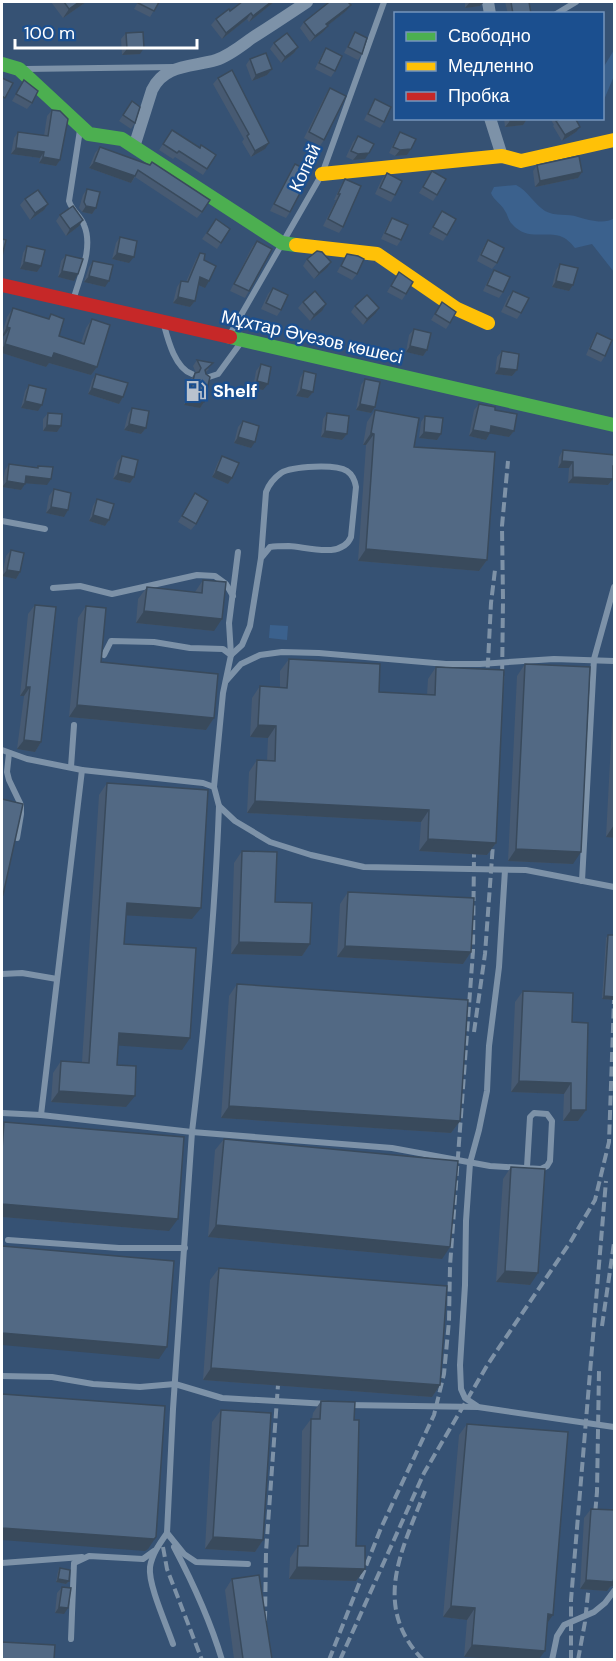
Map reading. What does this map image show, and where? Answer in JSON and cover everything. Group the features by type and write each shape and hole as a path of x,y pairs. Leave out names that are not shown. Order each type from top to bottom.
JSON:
{"street":[{"path":"134,147 155,83 161,76 178,67 217,60 225,56 307,2"},
{"path":"2,64 18,69 89,134 122,139 282,243 377,254 457,309 488,323"},
{"path":"491,120 502,156"},
{"path":"322,174 502,156 521,161 615,140"},
{"name":"Мұхтар Әуезов көшесі","path":"2,285 615,425"}],"lane":[{"name":"Копай","path":"228,336 322,174 384,2"},
{"path":"559,12 576,2"},
{"path":"18,69 178,67"},
{"path":"72,302 88,243 84,223 71,208 69,201 81,126"},
{"path":"163,321 175,355 185,371 192,374"},
{"path":"206,378 218,374 243,340"},
{"path":"231,655 242,645 250,626 261,558 266,492 270,484 277,476 289,469 304,467 344,469 350,473 356,487 349,543 334,549 270,547 261,558"},
{"path":"2,521 45,529"},
{"path":"173,1644 153,1588 150,1568 155,1551 166,1533 192,1131 215,904 219,806 214,787 231,655 229,623 238,552"},
{"path":"53,588 80,586 112,594 197,575 215,576 226,584 233,596"},
{"path":"582,881 594,659 615,587"},
{"path":"104,655 111,641 124,640 190,648 223,649 231,655"},
{"path":"226,681 241,664 260,655 282,652 446,664 554,659 615,661"},
{"path":"71,767 74,725"},
{"path":"2,750 82,770 203,783 214,787"},
{"path":"9,753 7,772 21,805 17,838"},
{"path":"41,1115 82,770"},
{"path":"219,806 235,821 270,842 311,855 364,867 526,870 615,887"},
{"path":"478,1407 465,1398 461,1389 460,1365 470,1163 487,1091 489,1046 499,967 505,870"},
{"path":"2,974 22,973 57,979"},
{"path":"2,1113 392,1148 470,1163 527,1167 544,1168 550,1161 552,1121 547,1114 534,1113 530,1117 527,1167"},
{"path":"8,1240 119,1248 184,1248"},
{"path":"2,1376 52,1377 93,1384 140,1387 175,1384 222,1398 363,1406 478,1407 615,1427"},
{"path":"166,1533 183,1554 196,1562 248,1564"},
{"path":"166,1533 188,1573 222,1659"},
{"path":"2,1563 89,1556 144,1559 155,1551"},
{"path":"70,1639 74,1563 89,1556"},
{"path":"552,1659 557,1636 564,1625 594,1612 615,1591"}],"water":[{"path":"614,50 614,76 604,100 604,66"},
{"path":"516,185 549,213 596,221 614,218 614,272 592,244 575,248 560,236 529,234 518,229 491,193 494,187"},
{"path":"270,625 288,626 287,640 269,638"}],"building":[{"path":"64,2 79,2 69,9"},
{"path":"139,2 159,2 154,11"},
{"path":"242,2 271,2 253,16 251,13 226,33 216,19"},
{"path":"327,2 348,2 351,5 326,24 328,26 315,36 304,22"},
{"path":"511,2 529,2 531,12 513,12"},
{"path":"143,32 144,48 127,49 126,33"},
{"path":"355,32 367,38 362,54 348,47"},
{"path":"287,33 298,47 285,57 274,43"},
{"path":"326,48 342,56 335,71 319,63"},
{"path":"266,53 272,69 256,75 250,59"},
{"path":"232,70 269,143 255,151 247,136 249,134 218,78"},
{"path":"2,78 13,83 5,98 2,96"},
{"path":"24,80 38,91 32,103 16,94"},
{"path":"330,88 346,96 324,140 309,132"},
{"path":"375,99 391,107 384,122 368,114"},
{"path":"132,101 140,107 135,123 123,115"},
{"path":"52,110 60,111 68,119 60,160 43,157 44,152 16,148 18,132 48,136"},
{"path":"576,120 580,127 565,135 556,121"},
{"path":"172,130 200,148 201,145 216,155 207,169 179,151 177,153 163,144"},
{"path":"400,132 416,139 411,149 400,150 393,147"},
{"path":"358,136 374,144 369,153 358,154 351,151"},
{"path":"100,147 150,165 152,162 210,200 202,212 138,170 135,176 94,162"},
{"path":"579,156 582,172 540,181 537,165"},
{"path":"295,164 311,172 290,212 274,204"},
{"path":"432,171 446,179 437,195 423,187"},
{"path":"387,173 402,181 395,195 380,188"},
{"path":"345,179 361,186 343,227 328,219"},
{"path":"87,189 100,192 96,208 86,206 84,202"},
{"path":"38,190 48,204 35,213 25,199"},
{"path":"73,206 83,220 70,229 60,215"},
{"path":"442,211 456,219 447,235 433,227"},
{"path":"392,218 408,225 401,240 385,233"},
{"path":"216,219 230,229 221,243 207,233"},
{"path":"120,237 137,241 134,257 117,253"},
{"path":"2,239 6,240 2,256"},
{"path":"488,240 504,248 497,263 481,255"},
{"path":"257,241 272,249 249,291 234,284"},
{"path":"27,246 45,250 41,266 24,262"},
{"path":"317,251 322,252 331,262 319,273 307,259"},
{"path":"200,253 205,254 204,260 216,266 209,281 200,277 195,301 178,297 181,281 188,282"},
{"path":"347,254 364,259 357,274 341,266"},
{"path":"66,255 83,259 78,274 62,271"},
{"path":"93,261 113,265 109,281 89,276"},
{"path":"560,264 578,268 573,285 556,281"},
{"path":"494,270 510,277 503,292 487,285"},
{"path":"399,272 413,282 406,294 391,286"},
{"path":"273,288 288,295 281,310 266,303"},
{"path":"315,291 326,304 314,315 303,302"},
{"path":"513,291 529,298 521,313 506,306"},
{"path":"367,295 379,308 367,319 355,306"},
{"path":"442,302 456,312 450,323 435,314"},
{"path":"13,308 49,319 51,314 64,319 59,336 84,344 92,319 110,325 97,367 54,353 52,358 5,344"},
{"path":"414,329 431,333 427,350 410,346"},
{"path":"597,333 612,340 605,356 590,349"},
{"path":"502,351 519,354 517,370 499,368"},
{"name":"Shelf","path":"197,360 213,363 205,370 210,377 204,402 188,399 195,373 201,368"},
{"path":"261,364 271,367 268,384 257,381"},
{"path":"304,371 316,374 313,392 301,389"},
{"path":"96,374 128,383 123,397 92,388"},
{"path":"365,379 380,382 375,407 360,404"},
{"path":"29,385 46,389 42,405 25,401"},
{"path":"479,404 517,414 514,431 491,426 490,433 473,430"},
{"path":"132,408 149,411 146,428 129,424"},
{"path":"375,410 419,418 414,447 495,452 487,560 366,549 374,434 371,433"},
{"path":"48,413 62,414 61,426 47,425"},
{"path":"327,413 349,416 347,434 325,431"},
{"path":"425,416 443,418 441,434 424,432"},
{"path":"243,421 259,426 255,442 238,437"},
{"path":"563,450 615,455 613,479 573,477 573,462 562,461"},
{"path":"122,456 138,460 134,477 118,473"},
{"path":"222,456 239,463 232,478 216,471"},
{"path":"9,464 38,468 38,466 53,467 51,479 26,476 25,484 7,481"},
{"path":"54,489 71,493 68,510 51,507"},
{"path":"195,493 208,501 196,524 182,516"},
{"path":"97,499 114,504 109,520 93,515"},
{"path":"11,550 24,553 20,572 7,570"},
{"path":"203,580 226,582 222,619 144,611 147,587 202,593"},
{"path":"35,605 56,607 41,742 24,740 30,687 26,687"},
{"path":"86,606 106,608 101,662 218,674 214,718 77,705"},
{"path":"289,659 380,664 379,692 435,695 436,667 504,670 496,843 428,839 429,810 255,801 257,760 275,761 276,726 258,725 260,686 287,688"},
{"path":"525,664 590,667 581,852 516,849"},
{"path":"107,783 208,790 201,908 127,903 124,944 196,948 190,1038 119,1033 117,1065 136,1066 135,1096 59,1091 61,1061 89,1063"},
{"path":"2,799 23,804 3,895 2,895"},
{"path":"242,851 277,852 275,902 312,903 310,944 239,942"},
{"path":"348,892 474,898 471,952 345,946"},
{"path":"608,935 615,935 615,997 604,996"},
{"path":"237,984 468,1000 460,1121 229,1106"},
{"path":"523,991 573,993 572,1022 588,1023 586,1110 571,1110 571,1083 519,1081"},
{"path":"4,1122 184,1137 178,1219 2,1204"},
{"path":"224,1139 458,1161 450,1247 216,1225"},
{"path":"511,1167 545,1169 538,1273 505,1271"},
{"path":"2,1246 174,1261 167,1347 2,1333"},
{"path":"219,1268 447,1286 440,1385 211,1368"},
{"path":"2,1394 165,1406 156,1537 154,1539 2,1528"},
{"path":"321,1401 355,1402 354,1420 359,1420 356,1546 365,1546 365,1569 297,1567 298,1546 308,1546 311,1419 320,1419"},
{"path":"221,1410 271,1413 263,1540 213,1537"},
{"path":"467,1424 568,1432 553,1615 548,1614 545,1651 472,1645 475,1608 451,1606"},
{"path":"591,1509 615,1510 615,1578 613,1582 586,1580"},
{"path":"60,1568 70,1570 69,1581 58,1579"},
{"path":"259,1575 272,1659 243,1659 232,1579"},
{"path":"62,1587 71,1588 68,1608 59,1607"},
{"path":"2,1642 55,1645 54,1659 2,1659"}],"railway":[{"path":"502,686 502,526 508,461"},
{"path":"487,682 495,570"},
{"path":"474,1032 485,954 494,830"},
{"path":"329,1660 381,1528 434,1415 444,1374 473,951 474,854"},
{"path":"340,1660 424,1473 488,1364 571,1241 595,1200 609,1142 614,1000"},
{"path":"571,1660 571,1600 606,1181"},
{"path":"602,1326 614,1243"},
{"path":"594,1526 597,1492 599,1370"},
{"path":"265,1621 266,1552 278,1385"},
{"path":"423,1660 407,1640 398,1619 395,1598 396,1577 401,1556 425,1491"},
{"path":"163,1547 167,1569 202,1660"},
{"path":"578,1660 590,1574"}],"traffic: fast":[{"path":"2,64 19,69 89,134 122,139 282,243 296,245"},
{"path":"230,337 614,425"}],"traffic: slow":[{"path":"322,174 502,156 521,161 614,140"},
{"path":"296,245 377,254 457,309 488,323"}],"traffic: jam":[{"path":"2,285 230,337"}],"place":[{"name":"Shelf","path":"196,391"}]}
